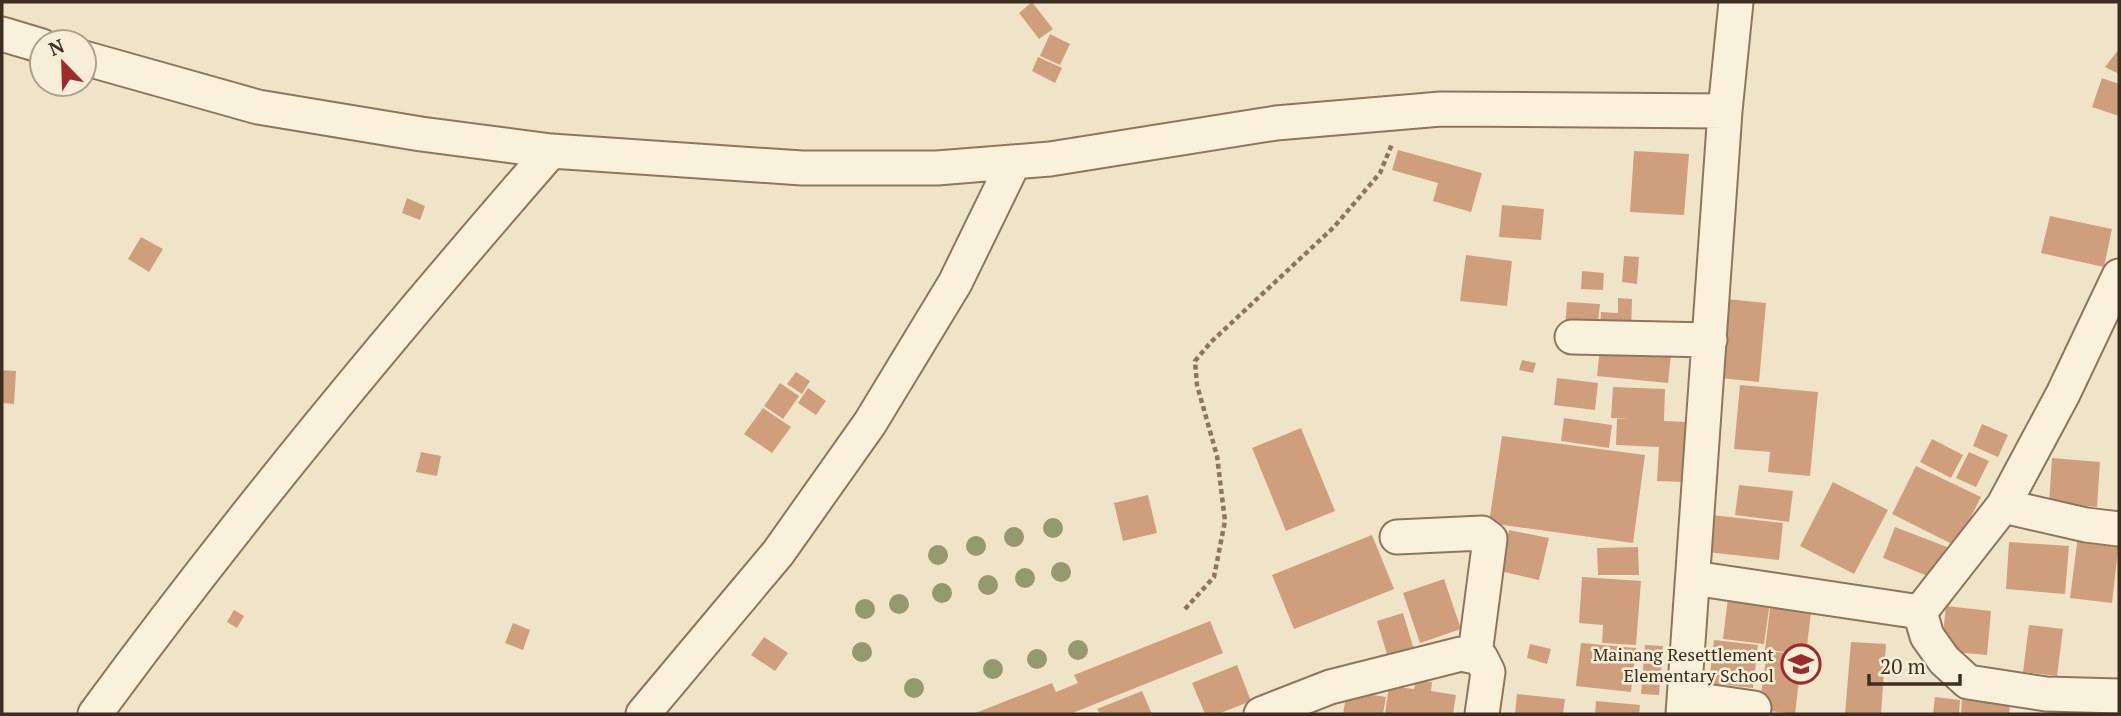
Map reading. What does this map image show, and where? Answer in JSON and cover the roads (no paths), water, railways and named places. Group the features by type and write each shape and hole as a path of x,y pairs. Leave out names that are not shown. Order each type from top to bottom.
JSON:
{"street":[{"path":"1736,2 1725,111 1684,706 1754,708"},
{"path":"2,34 28,42"},
{"path":"98,62 258,107 421,134 551,151 802,168 937,168 1014,162 1276,123 1406,111 1534,107 1725,111"},
{"path":"95,714 186,590 270,484 433,287 551,151"},
{"path":"643,714 778,553 870,424 954,283 1014,162"},
{"path":"1920,612 2003,506 2063,394 2119,276"},
{"path":"1572,337 1710,340"},
{"path":"2003,506 2086,525 2119,529"},
{"path":"1396,537 1482,533 1490,539 1475,654"},
{"path":"1693,578 1920,612"},
{"path":"1920,612 1927,636 1944,660 1968,682 2045,704 2119,696"},
{"path":"1261,714 1297,707 1329,687 1461,653 1475,654 1481,658 1488,672 1482,714"}],"place":[{"name":"Mainang Resettlement Elementary School","path":"1801,664"}]}
